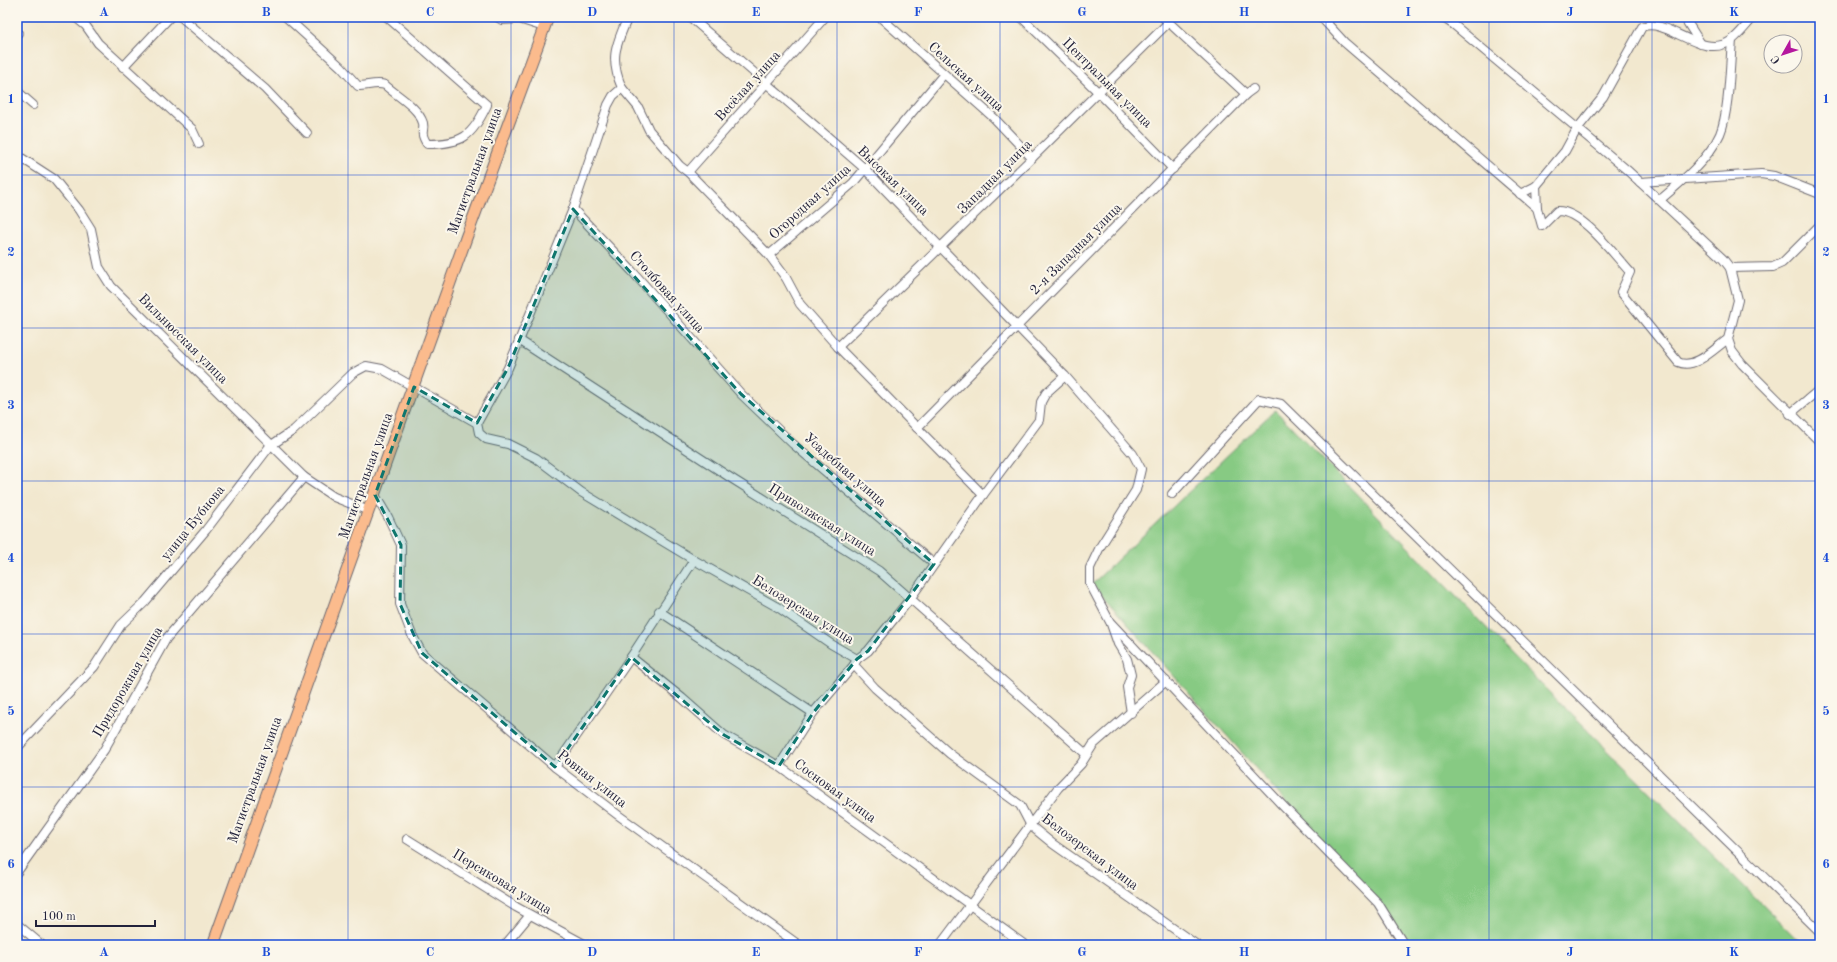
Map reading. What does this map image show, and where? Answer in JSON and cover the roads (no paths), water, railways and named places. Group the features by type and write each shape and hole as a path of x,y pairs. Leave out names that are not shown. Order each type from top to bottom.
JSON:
{"highway":[{"name":"Магистральная улица","path":"213,945 466,238 546,22"}],"street":[{"path":"75,17 86,26 98,43 123,67 192,129 199,144"},
{"path":"123,67 170,17"},
{"path":"181,17 265,89 306,133"},
{"path":"286,17 341,67 358,86 367,86 380,83 413,108 423,123 422,136 427,144 446,144 464,138 479,122 487,105 387,17"},
{"path":"497,17 502,20 519,18 546,22"},
{"path":"628,17 616,47 615,72 622,88 638,107 649,130 680,166 688,172 769,255 786,278 800,304 838,348 983,495"},
{"name":"Высокая улица","path":"690,17 865,169 1065,376 1134,454 1141,469 1136,490 1100,547 1090,568 1090,584 1110,622"},
{"name":"Весёлая улица","path":"688,172 767,85 825,17"},
{"name":"Сельская улица","path":"880,17 994,118 1032,158"},
{"name":"Центральная улица","path":"1020,17 1098,92 1173,169"},
{"path":"1321,17 1348,45 1537,208"},
{"path":"1435,17 1445,19 1454,25 1640,182 1710,245 1730,268 1738,300 1728,339 1732,351 1742,364 1790,414 1820,442"},
{"path":"1684,17 1701,44"},
{"path":"1520,194 1536,186 1565,151 1577,129 1603,97 1642,27 1652,24 1701,44 1715,46 1732,40 1754,17"},
{"name":"Западная улица","path":"838,348 1098,92 1166,20"},
{"name":"2-я Западная улица","path":"917,428 1249,92 1166,20"},
{"path":"1660,200 1686,178 1716,141 1720,133 1727,96 1732,40"},
{"name":"Огородная улица","path":"769,255 841,195 865,169 944,74"},
{"path":"477,423 508,368 573,209 608,105 613,96 622,88"},
{"path":"17,91 33,105"},
{"name":"Вильнюсская улица","path":"17,155 54,179 79,210 92,229 99,267 111,286 197,370 270,446 304,477 334,497 369,511"},
{"path":"1640,182 1761,174 1774,176 1820,194"},
{"path":"1536,186 1537,208 1542,226 1557,211 1571,213 1614,253 1630,272 1621,292 1678,362 1687,365 1695,362 1728,339"},
{"name":"Столбовая улица","path":"573,209 632,271 740,394"},
{"path":"1730,268 1773,267 1782,263 1820,226"},
{"name":"Приволжская улица","path":"519,340 734,480 879,571 1086,754"},
{"name":"улица Бубнова","path":"17,748 94,667 120,625 145,602 206,530 270,446 294,430 353,373 366,366 382,369 414,386"},
{"path":"779,766 813,713 855,662 868,651 910,599 983,495 1039,420 1041,402 1046,393 1065,376"},
{"name":"Белозерская улица","path":"414,386 477,423 482,436 508,444 536,458 581,492 694,560 779,608 831,644 855,662 875,688 950,754 1020,805 1031,826 1053,844 1197,945"},
{"path":"1790,414 1820,389"},
{"name":"Усадебная улица","path":"740,394 794,444 934,564"},
{"path":"1172,494 1260,399 1281,404 1820,932"},
{"name":"Придорожная улица","path":"17,872 104,750 166,639 304,477"},
{"name":"Ровная улица","path":"375,495 401,544 400,604 412,635 422,653 555,767 618,815 799,945"},
{"path":"555,767 631,657 659,611 694,560"},
{"path":"659,611 813,713"},
{"path":"1110,622 1281,804 1378,903 1404,945"},
{"path":"1110,622 1118,644 1126,659 1130,676 1127,687 1131,713"},
{"name":"Сосновая улица","path":"631,657 682,698 724,735 779,766 1025,945"},
{"path":"940,945 969,905 1031,826 1058,788 1081,764 1093,745 1166,681"},
{"name":"Персиковая улица","path":"407,838 530,915 586,945"},
{"path":"505,945 530,915"},
{"path":"17,924 42,945"}]}
